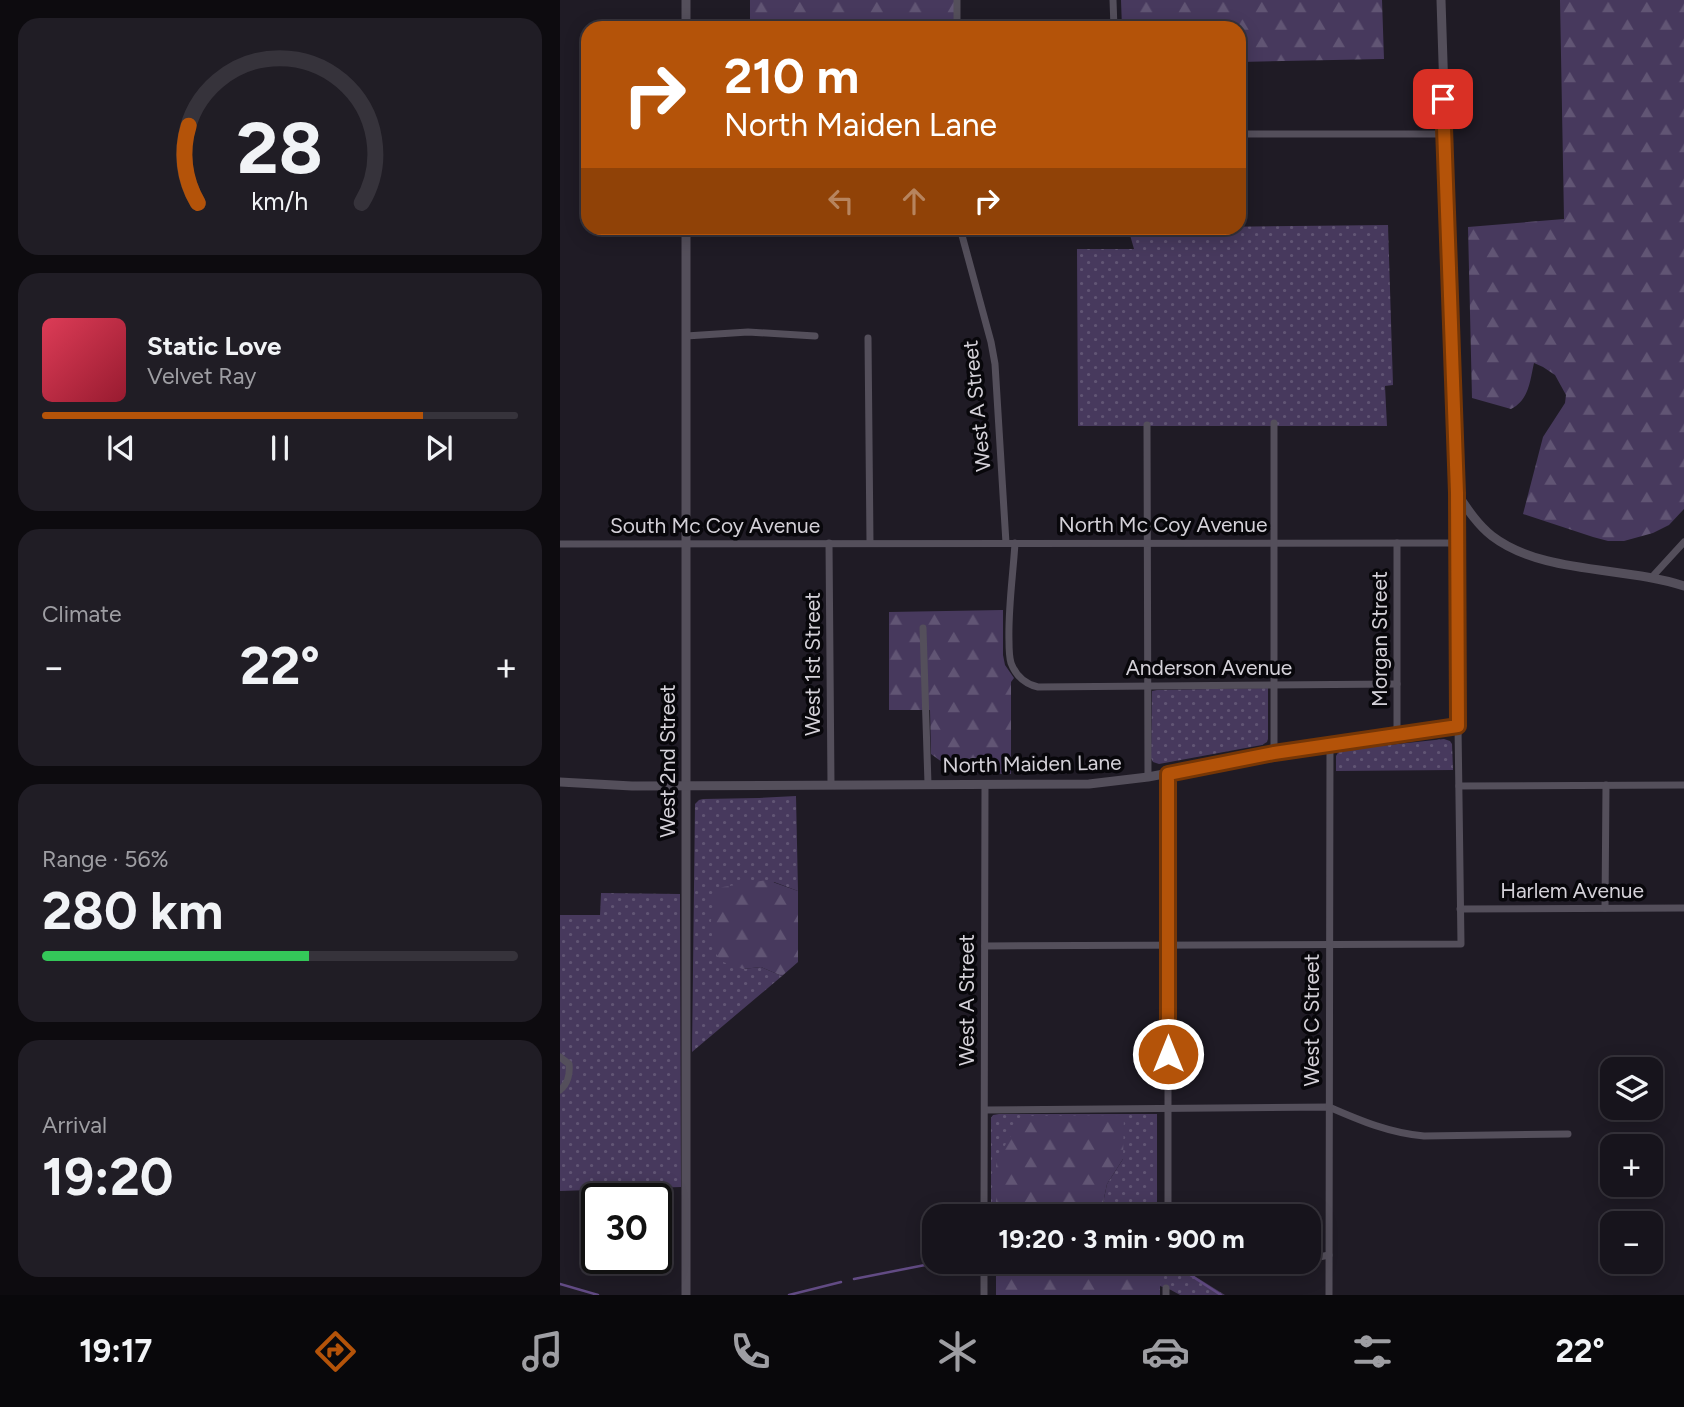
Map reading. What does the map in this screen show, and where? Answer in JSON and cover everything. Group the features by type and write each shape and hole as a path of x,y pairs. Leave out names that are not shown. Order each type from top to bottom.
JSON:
{"street":[{"path":"686,0 686,21"},
{"path":"957,0 957,21"},
{"path":"1113,0 1114,21"},
{"path":"985,946 1461,944 1457,493 1442,0"},
{"path":"1246,134 1444,134"},
{"name":"West 2nd Street","path":"686,235 686,1295"},
{"name":"West A Street","path":"962,235 995,364 1006,543"},
{"path":"686,336 748,332 815,336"},
{"path":"868,338 870,543"},
{"path":"1274,423 1274,753"},
{"path":"1147,425 1148,777"},
{"path":"1457,493 1485,530 1515,550 1565,563 1652,577 1684,586"},
{"path":"1652,577 1684,542"},
{"name":"West 1st Street","path":"829,543 831,785"},
{"name":"North Mc Coy Avenue","path":"870,543 1457,543"},
{"name":"South Mc Coy Avenue","path":"560,544 870,543"},
{"name":"Anderson Avenue","path":"1015,543 1009,654 1013,667 1022,680 1038,687 1397,684"},
{"name":"Morgan Street","path":"1397,543 1397,735"},
{"path":"923,628 929,784"},
{"name":"North Maiden Lane","path":"560,782 632,786 1089,784 1168,774 1274,753 1458,726"},
{"name":"West C Street","path":"1329,1295 1330,744"},
{"path":"1168,774 1168,1204"},
{"name":"West A Street","path":"985,784 985,1204"},
{"path":"1605,908 1606,785"},
{"path":"1459,786 1684,785"},
{"name":"Harlem Avenue","path":"1460,909 1684,908"},
{"path":"560,1057 569,1064 570,1072 560,1090"},
{"path":"985,1110 1329,1107 1382,1129 1414,1135 1446,1137 1567,1134"},
{"path":"1321,1257 1329,1255"},
{"path":"984,1274 984,1295"}],"green space":[{"path":"750,0 954,0 954,21 750,21"},
{"path":"1121,0 1382,0 1384,59 1246,62 1246,21 1122,21"},
{"path":"1560,0 1684,0 1684,509 1669,525 1653,533 1624,541 1593,537 1523,514 1543,437 1565,403 1566,395 1555,375 1534,363 1530,383 1522,401 1511,409 1472,398 1468,227 1564,219"},
{"path":"1388,225 1393,385 1385,386 1387,426 1078,426 1077,249 1134,249 1130,235 1246,235 1246,227"},
{"path":"1003,610 1003,655 1005,665 1014,678 1011,682 1011,774 957,773 931,754 930,710 889,710 889,612"},
{"path":"1268,688 1267,742 1159,764 1153,762 1152,691"},
{"path":"1444,739 1452,744 1453,770 1336,771 1336,756 1342,750"},
{"path":"796,796 798,891 774,882 743,969 761,967 782,976 692,1052 695,804 703,799"},
{"path":"767,880 798,891 798,962 782,976 761,967 743,969 723,962 713,948 711,921 715,891 723,887"},
{"path":"601,893 680,894 681,1187 672,1187 672,1183 581,1183 581,1190 560,1191 560,915 600,915"},
{"path":"1157,1114 1157,1204 1103,1204 1107,1184 1123,1159 1123,1115 996,1160 996,1204 991,1204 993,1115"},
{"path":"1124,1115 1123,1159 1107,1184 1103,1204 996,1204 996,1160 1023,1116"},
{"path":"996,1274 1160,1274 1160,1295 996,1295"},
{"path":"1160,1274 1191,1274 1225,1295 1180,1295 1160,1286"}],"waterway":[{"path":"854,1279 922,1266"},
{"path":"1189,1274 1221,1295"},
{"path":"789,1295 841,1282"},
{"path":"560,1284 598,1295"}],"route":[{"path":"1168,1054 1168,774 1274,753 1458,726 1457,493 1443,99"}]}
